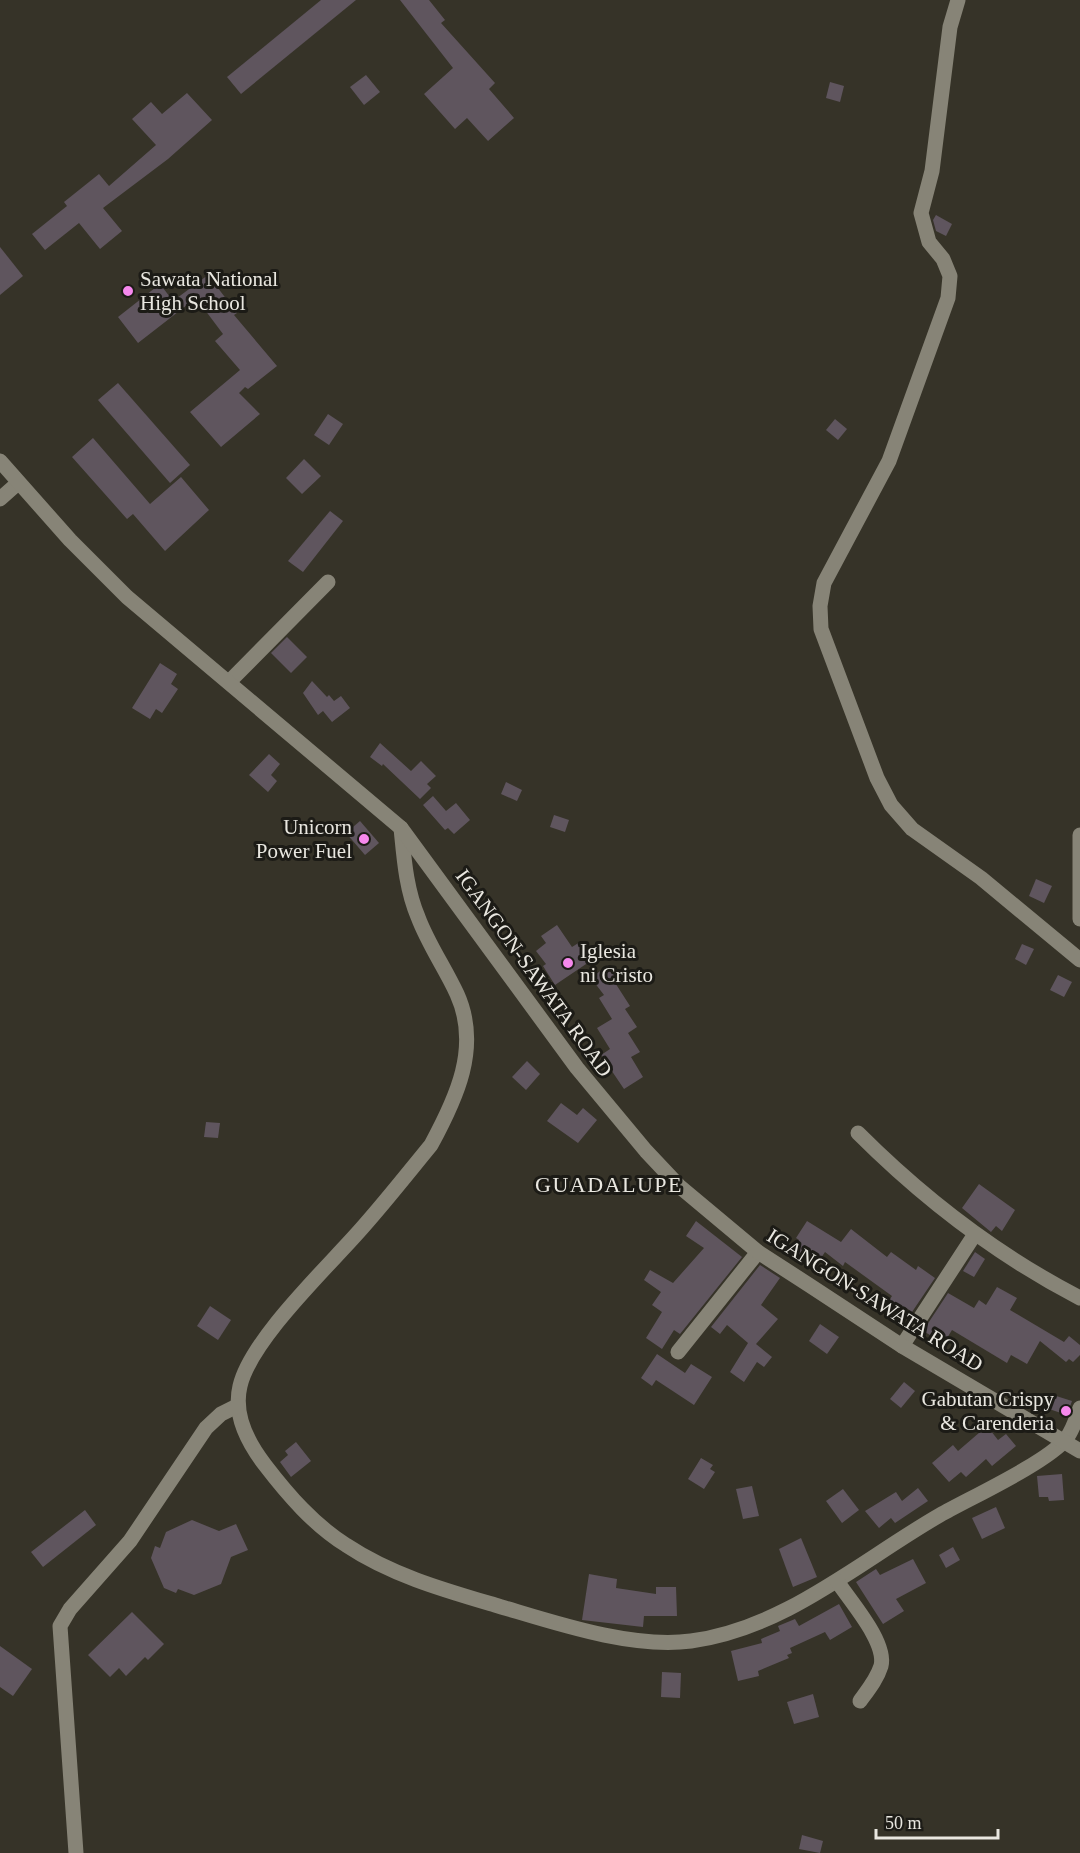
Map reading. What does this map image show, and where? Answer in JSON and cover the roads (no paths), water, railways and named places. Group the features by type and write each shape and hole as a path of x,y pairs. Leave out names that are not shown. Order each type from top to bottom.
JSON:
{"street":[{"path":"958,0 950,27 943,67 932,171 921,213 929,242 943,259 950,276 948,298 889,461 824,583 819,606 821,629 877,778 891,805 912,830 981,878 1080,960"},
{"name":"IGANGON-SAWATA ROAD","path":"0,461 18,483 127,597 401,828 608,1107 679,1186 758,1252 902,1346 1080,1451"},
{"path":"0,499 18,483"},
{"path":"229,682 328,582"},
{"path":"401,828 412,901 458,997 464,1016 466,1055 462,1080 450,1111 431,1145 262,1342 240,1383 237,1406 245,1432 277,1480 319,1524 346,1545 394,1572 569,1629 644,1640 687,1641 717,1636 763,1621 837,1581 935,1518 1031,1464 1065,1441 1080,1408"},
{"path":"1080,836 1080,919"},
{"path":"858,1133 906,1180 975,1234 1017,1263 1080,1298"},
{"path":"902,1346 975,1234"},
{"path":"678,1352 758,1252"},
{"path":"76,1853 60,1626 70,1609 130,1541 206,1428 221,1414 237,1406"},
{"path":"837,1581 880,1648 882,1663 876,1679 860,1701"}],"place":[{"name":"Sawata National High School","path":"128,291"},
{"name":"Unicorn Power Fuel","path":"364,839"},
{"name":"Iglesia ni Cristo","path":"568,963"},
{"name":"Gabutan Crispy & Carenderia","path":"1066,1411"}],"district":[{"name":"GUADALUPE","path":"609,1184"}]}
